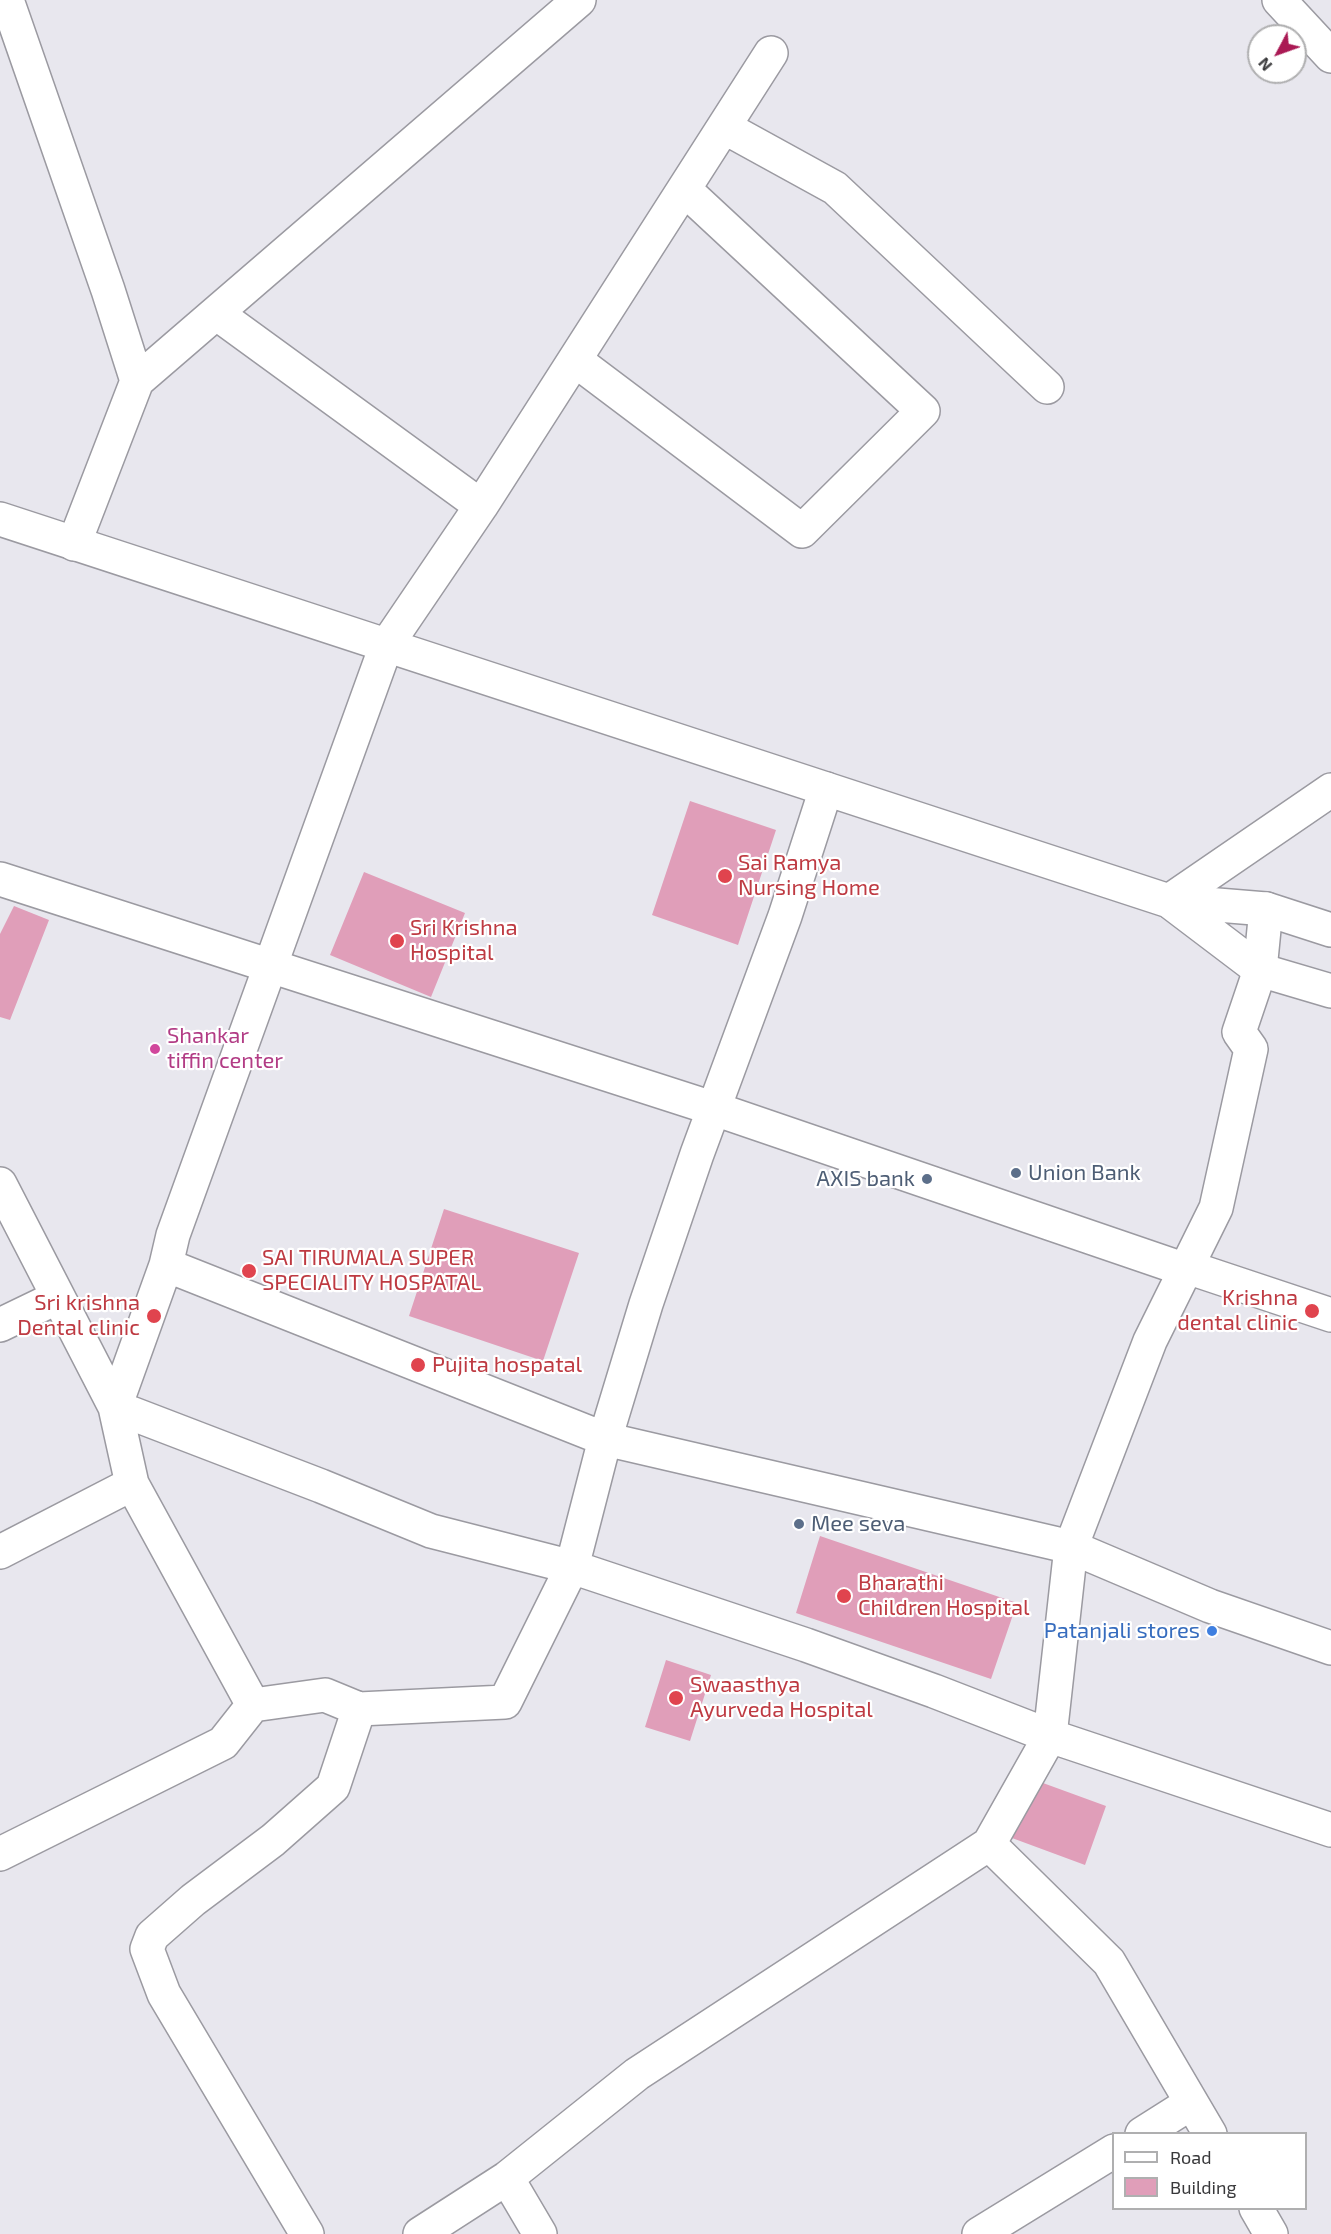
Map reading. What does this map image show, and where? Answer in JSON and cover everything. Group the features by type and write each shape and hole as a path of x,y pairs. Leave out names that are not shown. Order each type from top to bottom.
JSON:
{"street":[{"path":"7,0 108,290 137,381"},
{"path":"74,544 137,381 579,0"},
{"path":"1279,0 1331,56"},
{"path":"115,1407 166,1265 172,1235 386,646 481,506 771,53"},
{"path":"724,127 834,188 1047,387"},
{"path":"575,360 802,531 923,411 684,189"},
{"path":"216,313 481,506"},
{"path":"0,519 1169,901 1266,909 1331,930"},
{"path":"0,1854 223,1743 254,1705 325,1695 359,1709 505,1702 572,1567 605,1439 646,1304 697,1154 785,916 826,789"},
{"path":"1169,901 1331,790"},
{"path":"0,879 715,1109 1186,1270 1187,1267 1331,1315"},
{"path":"1169,901 1260,970 1331,991"},
{"path":"420,2234 507,2178 637,2074 989,1844 1050,1736 1071,1547 1150,1341 1216,1208 1251,1049 1239,1032 1260,970 1266,909"},
{"path":"0,1184 115,1407 132,1484 254,1705"},
{"path":"166,1265 605,1439 1071,1547 1210,1606 1331,1648"},
{"path":"0,1325 58,1297"},
{"path":"115,1407 431,1531 572,1567 806,1645 1050,1736 1331,1830"},
{"path":"0,1552 132,1484"},
{"path":"307,2234 165,1994 147,1949 152,1936 160,1929 273,1840 333,1787 359,1709"},
{"path":"989,1844 1109,1962 1209,2132"},
{"path":"1144,2132 1191,2103"},
{"path":"979,2234 1112,2152"},
{"path":"507,2178 540,2234"},
{"path":"1257,2210 1271,2234"}],"building":[{"path":"690,801 776,830 738,945 652,915"},
{"path":"364,872 465,913 431,997 330,955"},
{"path":"14,906 49,920 10,1020 0,1017 0,934"},
{"path":"444,1209 579,1253 543,1361 409,1316"},
{"path":"820,1536 1017,1603 991,1679 796,1613"},
{"path":"666,1660 711,1675 690,1741 645,1727"},
{"path":"1032,1779 1106,1806 1085,1865 1012,1838"}],"place":[{"name":"Sai Ramya Nursing Home","path":"725,876"},
{"name":"Sri Krishna Hospital","path":"397,941"},
{"name":"Shankar tiffin center","path":"155,1049"},
{"name":"Union Bank","path":"1016,1173"},
{"name":"AXIS bank","path":"927,1179"},
{"name":"SAI TIRUMALA SUPER SPECIALITY HOSPATAL","path":"249,1271"},
{"name":"Krishna dental clinic","path":"1312,1311"},
{"name":"Sri krishna Dental clinic","path":"154,1316"},
{"name":"Pujita hospatal","path":"418,1365"},
{"name":"Mee seva","path":"799,1524"},
{"name":"Bharathi Children Hospital","path":"844,1596"},
{"name":"Patanjali stores","path":"1212,1631"},
{"name":"Swaasthya Ayurveda Hospital","path":"676,1698"}]}
